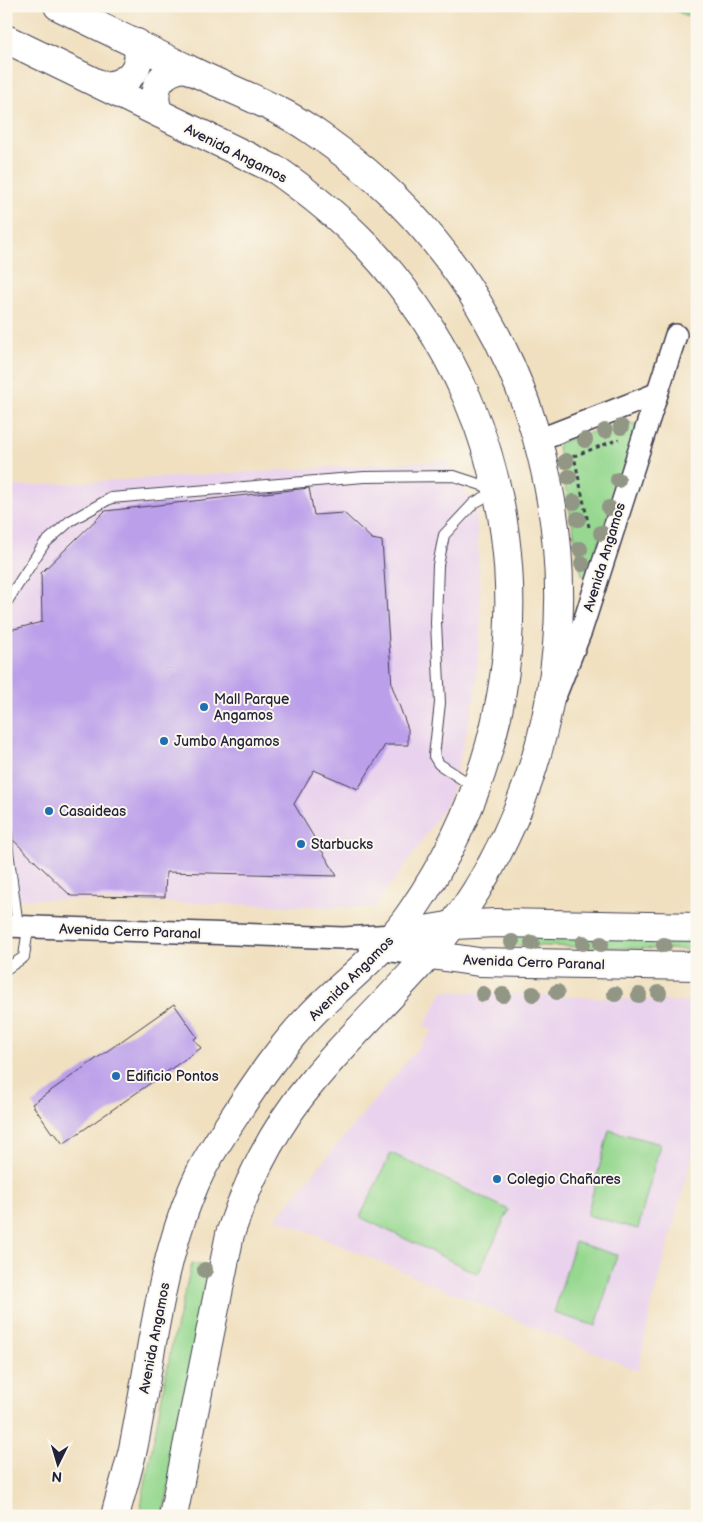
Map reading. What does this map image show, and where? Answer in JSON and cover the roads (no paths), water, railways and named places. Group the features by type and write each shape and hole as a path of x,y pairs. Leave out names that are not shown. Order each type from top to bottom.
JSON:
{"main road":[{"name":"Avenida Angamos","path":"58,6 282,112 352,160 407,212 432,240 476,302 512,369 538,440 552,504 560,593 554,676 547,718 532,772 511,825 480,884 454,925 431,954 310,1084 272,1141 243,1196 230,1234 173,1516"},
{"name":"Avenida Angamos","path":"6,39 278,171 323,206 365,245 413,303 453,368 482,438 497,490 508,562 509,636 499,713 477,791 443,863 422,897 388,943 316,1011 264,1071 201,1170 177,1232 160,1300 132,1451 115,1516"},
{"path":"104,86 115,85 134,74 140,53 137,43"},
{"path":"159,113 155,103 154,92 158,82 170,71 186,68"},
{"name":"Avenida Cerro Paranal","path":"388,943 454,925 496,923 697,928"},
{"name":"Avenida Cerro Paranal","path":"431,954 480,962 697,966"}],"street":[{"name":"Avenida Angamos","path":"547,718 581,631 676,335"},
{"path":"538,440 656,394"},
{"name":"Avenida Cerro Paranal","path":"17,926 344,938 388,943 431,954"}],"lane":[{"path":"6,603 44,544 70,521 111,498 364,477 454,476 497,490"},
{"path":"477,791 476,788 439,764 434,756 440,704 436,623 438,565 444,535 474,503 497,490"},
{"path":"6,812 8,850 17,926 24,957 6,969"}],"place":[{"name":"Mall Parque Angamos","path":"204,707"},
{"name":"Jumbo Angamos","path":"164,741"},
{"name":"Casaideas","path":"49,811"},
{"name":"Starbucks","path":"301,844"},
{"name":"Edificio Pontos","path":"116,1076"},
{"name":"Colegio Chañares","path":"497,1179"}]}
